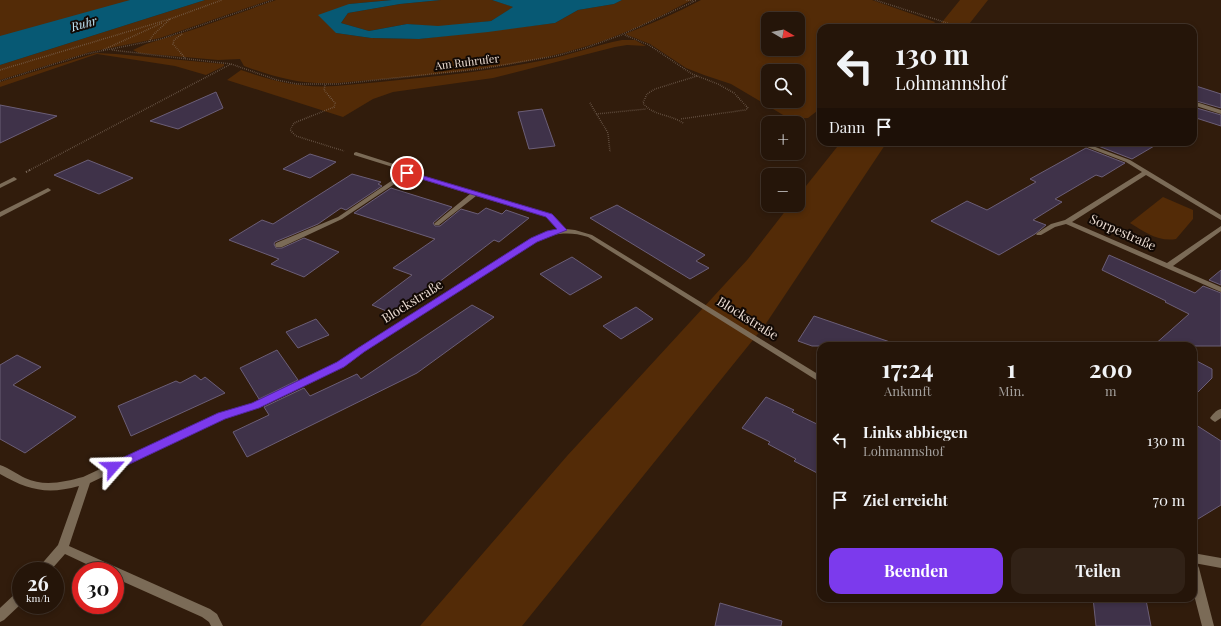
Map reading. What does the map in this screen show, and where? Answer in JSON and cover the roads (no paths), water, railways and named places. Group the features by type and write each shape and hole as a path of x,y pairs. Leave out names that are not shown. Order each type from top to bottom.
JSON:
{"street":[{"path":"1197,104 1221,112"},
{"path":"1088,146 1128,161 1221,218"},
{"path":"356,154 401,168 407,173 549,216 563,230"},
{"name":"Sorpestraße","path":"1039,234 1053,225 1067,222 1146,172"},
{"path":"279,246 340,218 407,173"},
{"path":"0,186 14,179"},
{"path":"0,215 48,190"},
{"path":"436,224 476,193"},
{"name":"Sorpestraße","path":"1067,222 1221,290"},
{"path":"1168,266 1221,228"},
{"name":"Blockstraße","path":"0,469 20,480 48,488 66,486 86,480 221,416 256,406 341,365 361,350 534,240 550,233 563,230 590,236 817,378"},
{"path":"51,562 63,548 86,480"},
{"path":"63,548 93,562"},
{"path":"1197,559 1221,563"},
{"path":"124,576 206,613 213,618 218,626"},
{"path":"1197,583 1208,626"},
{"path":"0,616 12,605"}],"water":[{"name":"Ruhr","path":"130,0 205,0 0,65 0,36"},
{"path":"392,0 441,0 400,4 348,13 341,23 369,31 407,24 438,26 491,21 513,7 492,0 622,0 614,4 578,10 555,23 419,39 371,38 336,33 318,15 349,4"}]}
